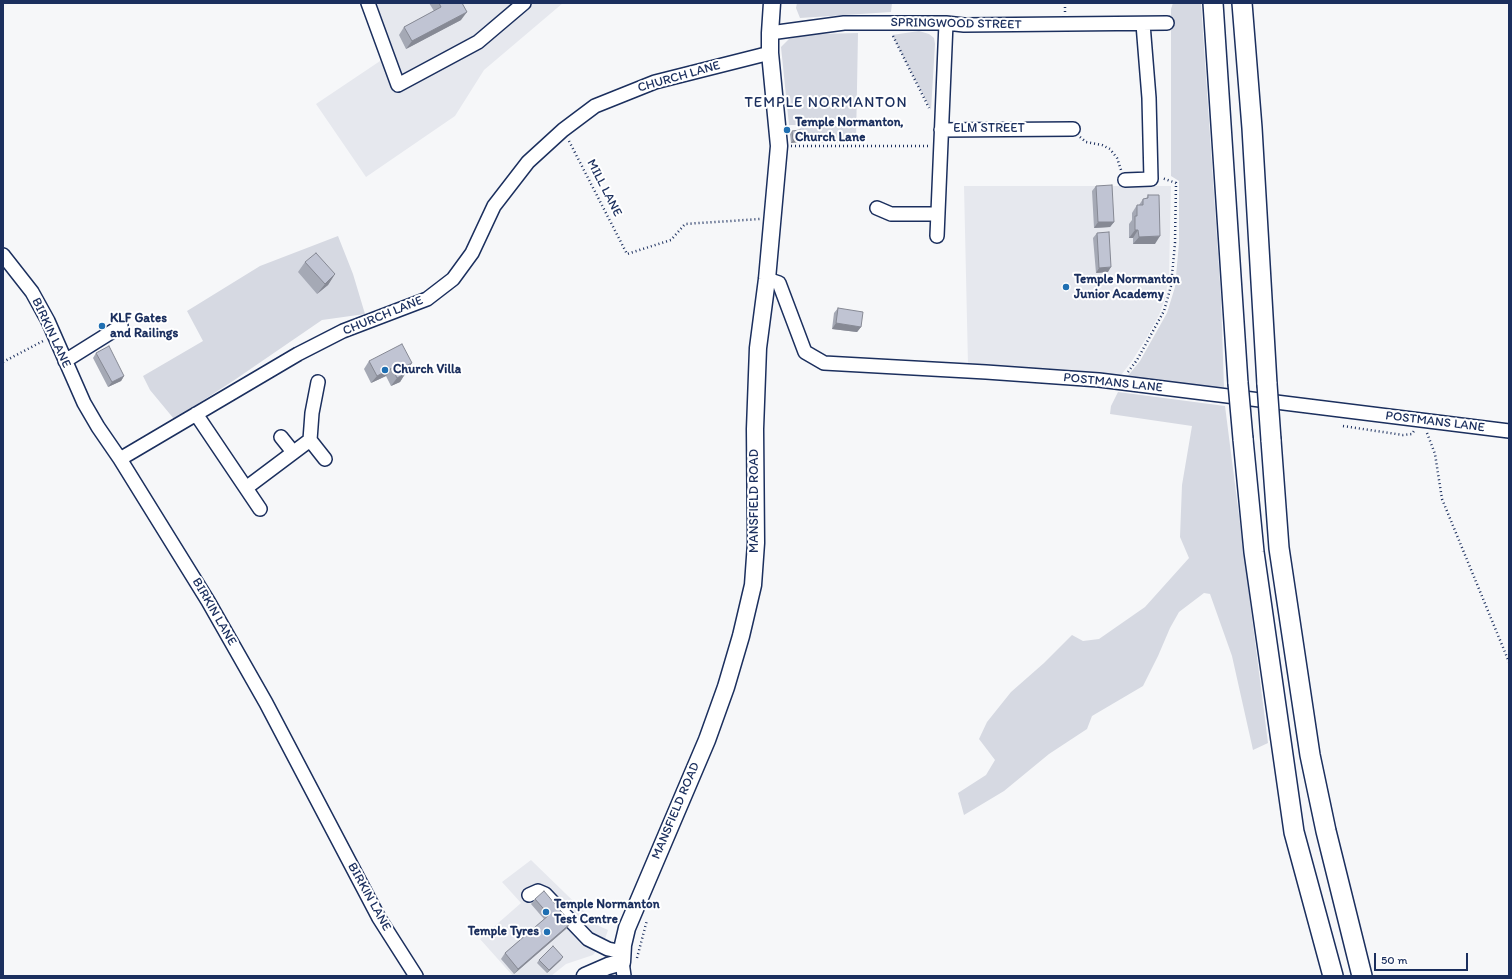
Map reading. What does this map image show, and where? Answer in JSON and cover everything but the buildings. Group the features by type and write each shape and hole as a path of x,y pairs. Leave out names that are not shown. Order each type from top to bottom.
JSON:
{"highway":[{"path":"1214,3 1238,383 1254,552 1294,832 1333,976"},
{"path":"1242,3 1252,128 1267,384 1279,548 1310,755 1326,831 1362,976"}],"main road":[{"name":"MANSFIELD ROAD","path":"623,963 627,928 707,740 726,687 742,636 753,585 756,543 754,429 758,348 767,279 779,146 770,53 772,3"},
{"path":"585,976 608,966 623,963"}],"street":[{"path":"368,3 398,84 478,42 524,3"},
{"name":"SPRINGWOOD STREET","path":"770,33 844,23 946,23 964,25 1167,23"},
{"name":"ELM STREET","path":"946,23 941,130 1073,129"},
{"path":"1125,180 1151,179 1149,98 1143,24"},
{"name":"CHURCH LANE","path":"120,459 298,354 344,331 427,299 453,279 472,253 494,206 528,162 563,130 595,106 655,82 770,53"},
{"path":"937,236 941,130"},
{"path":"877,208 891,214 938,214"},
{"name":"BIRKIN LANE","path":"3,255 19,273 32,292 55,338 84,403 208,601 266,703 379,918 416,976"},
{"name":"POSTMANS LANE","path":"767,279 779,283 805,352 824,363 986,372 1118,383 1509,431"},
{"path":"65,361 120,326"},
{"path":"318,382 312,413 310,440 325,459"},
{"path":"196,414 260,509"},
{"path":"281,437 293,452"},
{"path":"246,488 310,440"},
{"path":"529,895 538,891 545,894 588,939 608,949 623,963"}],"path":[{"path":"886,23 941,130"},
{"path":"1073,129 1086,142 1102,145 1110,149 1117,158 1125,180"},
{"name":"MILL LANE","path":"563,130 627,254 672,240 685,224 755,220 773,217"},
{"path":"779,146 941,146"},
{"path":"1118,383 1137,360 1164,311 1171,286 1175,243 1176,183 1151,174"},
{"path":"3,362 46,340 55,338"},
{"path":"1343,426 1403,435 1412,434 1424,421"},
{"path":"1424,421 1426,432 1435,454 1442,499 1509,662"}],"shaded area":[{"path":"361,3 563,3 484,70 455,116 366,177 316,104 386,57"},
{"path":"797,3 892,3 891,12 800,18 796,8"},
{"path":"1173,3 1201,3 1221,298 1224,388 1135,383 1127,377 1140,361 1167,313 1175,287 1179,243 1179,181 1171,176 1171,9"},
{"path":"919,31 929,34 934,38 935,44 931,110 892,35"},
{"path":"858,33 856,142 803,143 799,125 789,125 781,47 789,39 798,37 818,34"},
{"name":"Temple Normanton Junior Academy","path":"964,186 1171,186 1169,275 1165,299 1159,315 1147,337 1121,375 968,365"},
{"path":"338,236 353,274 365,314 322,320 233,381 174,419 150,390 143,376 203,341 187,311 260,266"},
{"path":"1118,392 1225,406 1268,743 1253,750 1232,656 1210,594 1204,593 1179,612 1143,686 1092,716 1087,729 1049,754 1004,791 964,815 958,793 986,775 995,760 979,739 987,722 1011,692 1044,663 1072,635 1083,641 1099,639 1145,607 1189,558 1180,537 1182,485 1192,426 1110,414 1111,406"},
{"path":"531,860 599,926 608,930 605,939 593,955 566,964 551,976 513,976 480,939 521,903 502,882"}],"place":[{"name":"Temple Normanton, Church Lane","path":"787,130"},
{"name":"Temple Normanton Junior Academy","path":"1066,287"},
{"name":"KLF Gates and Railings","path":"102,326"},
{"name":"Church Villa","path":"385,370"},
{"name":"Temple Normanton Test Centre","path":"546,912"},
{"name":"Temple Tyres","path":"547,932"}],"district":[{"name":"TEMPLE NORMANTON","path":"826,103"}]}
